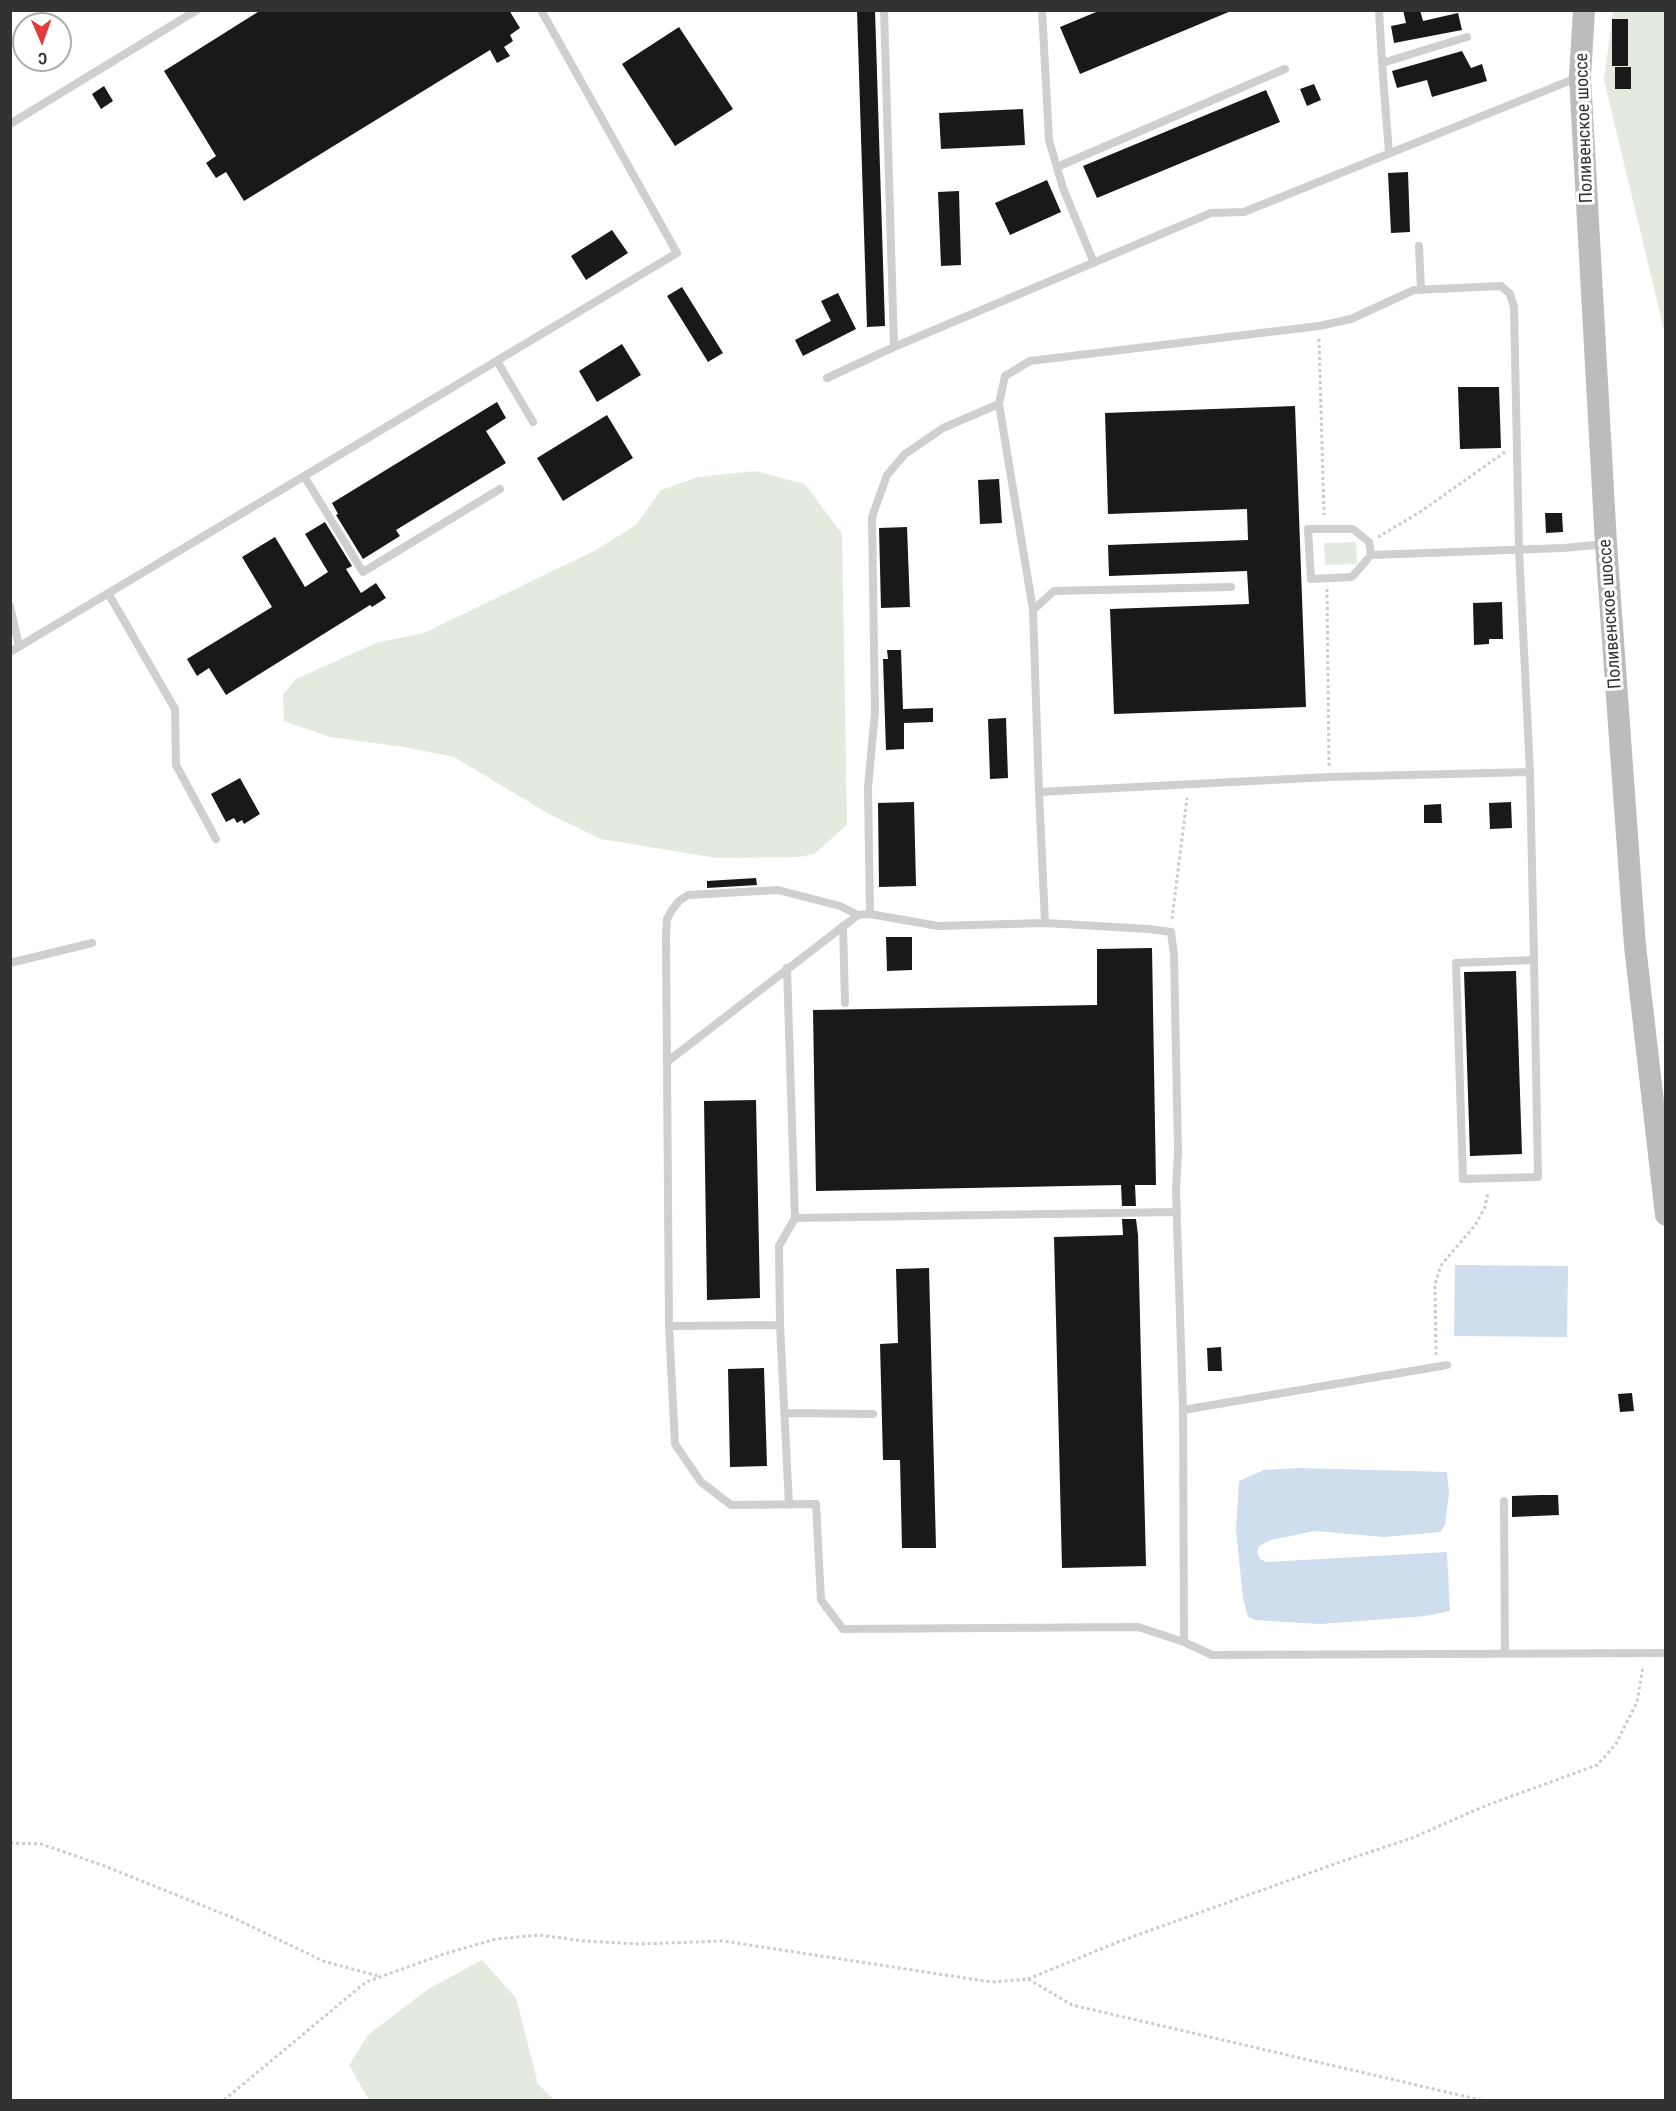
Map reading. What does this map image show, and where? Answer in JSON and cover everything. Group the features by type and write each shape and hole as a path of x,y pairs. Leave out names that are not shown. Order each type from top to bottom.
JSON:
{"street":[{"name":"Поливенское шоссе","path":"1584,10 1580,77 1606,544 1635,946 1665,1215"}],"lane":[{"path":"10,124 197,10"},
{"path":"10,652 677,253 541,10"},
{"path":"884,10 894,347"},
{"path":"1042,10 1049,140 1063,188 1094,263"},
{"path":"1379,10 1389,153"},
{"path":"1382,63 1467,37"},
{"path":"1057,167 1285,69"},
{"path":"827,378 894,347 1211,213 1244,212 1580,77"},
{"path":"1419,246 1420,290"},
{"path":"1045,923 1038,792 1034,610 999,404 1005,376 1030,361 1319,326 1351,319 1414,290 1501,286 1510,294 1514,308 1516,444 1530,772 1534,960 1538,1177 1463,1179 1456,963 1534,960"},
{"path":"497,361 533,422"},
{"path":"870,914 868,788 875,712 872,517 887,475 905,454 943,428 999,404"},
{"path":"304,476 363,572 500,489"},
{"path":"1371,555 1369,542 1353,529 1308,529 1311,579 1352,577 1371,555 1520,550 1606,544"},
{"path":"1034,610 1054,591 1231,587"},
{"path":"108,593 176,709 176,765 216,839"},
{"path":"10,606 19,646"},
{"path":"1038,792 1329,777 1530,772"},
{"path":"1184,1642 1183,1410 1176,1212 1178,1129 1174,955 1171,932 1149,928 1045,923 938,926 870,914 858,915 840,906 778,890 688,895 678,901 667,919 666,936 669,1326 675,1444 701,1482 730,1505 816,1504 821,1600 843,1629 1138,1627 1184,1642 1212,1655 1665,1653"},
{"path":"668,1061 858,915"},
{"path":"843,926 845,1003"},
{"path":"10,963 92,943"},
{"path":"787,968 795,1218 779,1246 780,1325 789,1505"},
{"path":"795,1218 1176,1212"},
{"path":"669,1326 780,1325"},
{"path":"1183,1410 1447,1365"},
{"path":"785,1413 873,1414"},
{"path":"1504,1501 1505,1653"}],"path":[{"path":"1319,326 1324,529"},
{"path":"1369,542 1420,512 1516,444"},
{"path":"1327,579 1329,777"},
{"path":"1171,932 1188,784"},
{"path":"1437,1366 1436,1285 1439,1271 1442,1264 1481,1216 1485,1207 1487,1178"},
{"path":"224,2100 366,1982 444,1954 496,1939 539,1935 584,1941 640,1944 723,1941 991,1982 1028,1979 1118,1942 1412,1838 1485,1806 1597,1765 1616,1744 1637,1702 1645,1653"},
{"path":"10,1843 41,1844 102,1866 236,1919 323,1961 380,1977"},
{"path":"1028,1979 1072,2005 1481,2100"}],"shaded area":[{"path":"1613,11 1665,11 1665,334 1604,80"},
{"path":"756,471 805,484 842,534 847,825 814,854 798,857 716,858 601,839 549,814 454,757 404,747 330,737 284,721 283,694 296,679 376,643 424,633 596,550 636,525 661,490 698,477"},
{"path":"1356,542 1357,564 1325,565 1324,543"},
{"path":"482,1960 516,1998 538,2084 554,2100 369,2100 349,2065 368,2035 428,1989"}],"water":[{"path":"1455,1265 1568,1266 1567,1337 1454,1336"},
{"path":"1297,1468 1447,1472 1449,1493 1445,1525 1440,1532 1384,1537 1315,1531 1271,1540 1259,1546 1257,1552 1260,1559 1266,1562 1447,1552 1450,1611 1426,1616 1320,1624 1255,1620 1248,1617 1243,1598 1236,1529 1239,1481 1264,1470"}],"building":[{"path":"261,10 509,10 520,28 510,35 513,41 504,47 510,56 497,63 490,50 244,201 226,172 216,178 206,163 216,156 164,71"},
{"path":"857,10 875,10 885,326 867,327"},
{"path":"1101,10 1231,11 1080,74 1060,27"},
{"path":"1403,10 1420,10 1423,21 1458,13 1462,30 1394,43 1391,26 1406,23"},
{"path":"1612,19 1628,19 1628,66 1612,66"},
{"path":"679,27 733,109 675,146 622,64"},
{"path":"1462,51 1471,68 1482,64 1487,81 1432,97 1427,80 1397,88 1392,71"},
{"path":"1615,67 1631,67 1631,89 1615,89"},
{"path":"1314,84 1321,100 1307,106 1300,89"},
{"path":"104,86 113,101 101,109 92,94"},
{"path":"1266,90 1280,122 1097,198 1083,166"},
{"path":"1023,109 1025,145 941,149 939,113"},
{"path":"1408,172 1410,232 1391,233 1388,173"},
{"path":"1047,180 1061,212 1010,235 995,203"},
{"path":"959,191 961,265 941,266 938,192"},
{"path":"612,230 628,253 586,280 571,256"},
{"path":"682,287 723,353 708,362 667,296"},
{"path":"838,293 856,329 803,356 795,340 831,321 821,301"},
{"path":"622,344 641,375 597,402 579,371"},
{"path":"1458,387 1499,387 1501,448 1460,449"},
{"path":"497,402 506,418 486,431 506,463 396,530 400,536 363,559 336,515 338,514 332,503"},
{"path":"1295,406 1306,707 1114,714 1110,609 1249,604 1247,571 1109,576 1108,545 1248,540 1247,509 1108,514 1105,413"},
{"path":"607,415 633,458 563,501 537,458"},
{"path":"999,479 1002,523 980,524 978,480"},
{"path":"1545,513 1562,513 1563,532 1546,533"},
{"path":"325,522 352,566 346,569 361,593 376,583 386,598 372,607 370,605 226,695 209,668 197,676 187,659 272,607 242,557 275,537 305,587 328,572 305,534"},
{"path":"907,527 910,607 881,608 879,528"},
{"path":"1502,602 1503,639 1489,639 1489,644 1474,645 1473,603"},
{"path":"887,650 901,650 903,709 933,708 933,722 904,723 904,749 886,750 883,659 888,659"},
{"path":"1006,718 1008,778 990,779 988,719"},
{"path":"240,778 260,814 244,824 242,820 237,823 234,818 226,822 211,794"},
{"path":"914,802 916,886 879,887 878,803"},
{"path":"1511,802 1512,828 1490,829 1489,803"},
{"path":"1441,804 1442,823 1424,823 1424,805"},
{"path":"756,878 757,885 707,888 707,881"},
{"path":"886,937 912,937 912,970 887,971"},
{"path":"1152,948 1156,1185 1135,1185 1136,1206 1122,1206 1121,1185 816,1191 813,1010 1097,1005 1097,949"},
{"path":"1516,971 1522,1154 1470,1156 1464,972"},
{"path":"756,1100 760,1298 707,1300 704,1101"},
{"path":"1122,1219 1136,1219 1138,1235 1146,1566 1062,1568 1054,1237 1123,1235"},
{"path":"929,1268 936,1548 902,1548 900,1460 883,1460 880,1344 898,1343 896,1269"},
{"path":"1221,1347 1222,1371 1208,1371 1207,1348"},
{"path":"764,1368 767,1466 730,1467 728,1369"},
{"path":"1632,1393 1634,1411 1620,1412 1618,1394"},
{"path":"1558,1495 1559,1515 1512,1517 1512,1496"}]}
